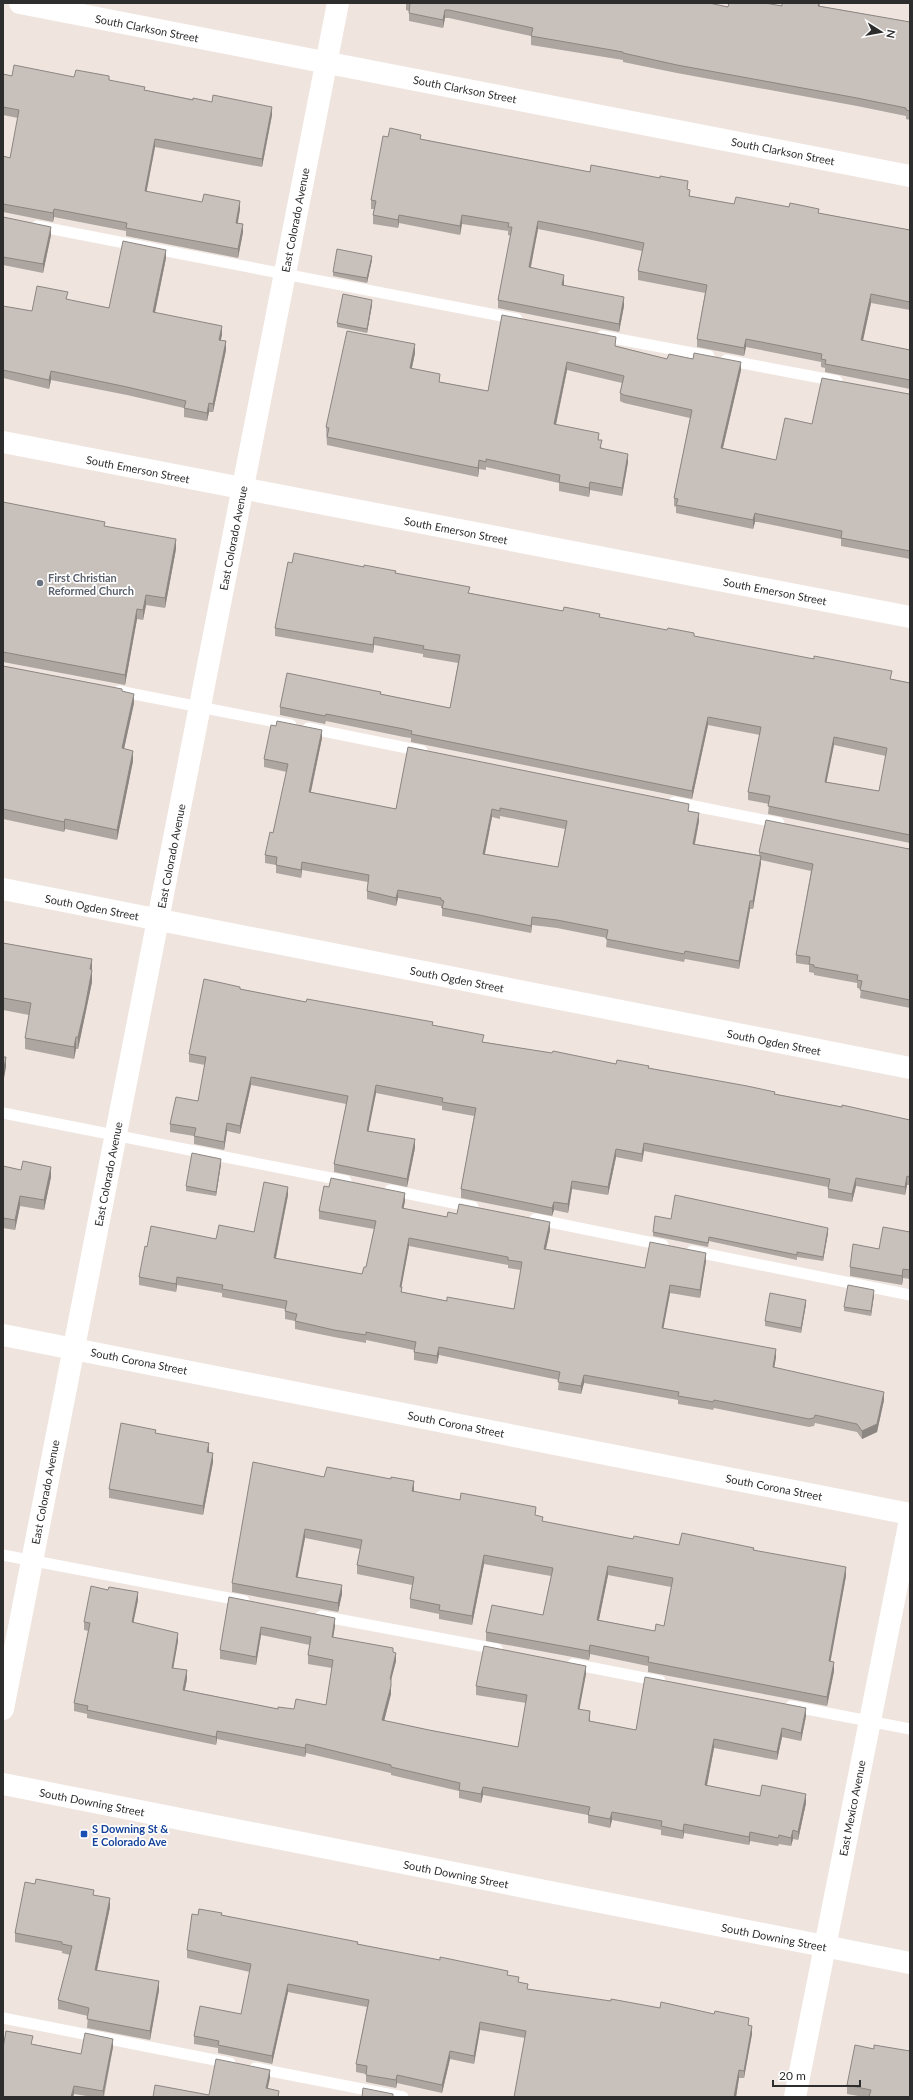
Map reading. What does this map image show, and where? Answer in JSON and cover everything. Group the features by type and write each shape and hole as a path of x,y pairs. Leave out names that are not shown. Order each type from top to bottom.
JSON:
{"street":[{"name":"South Clarkson Street","path":"20,3 910,176"},
{"name":"East Colorado Avenue","path":"3,1709 338,3"},
{"name":"South Emerson Street","path":"3,442 910,617"},
{"name":"South Ogden Street","path":"3,889 910,1068"},
{"name":"South Corona Street","path":"3,1335 910,1514"},
{"name":"East Mexico Avenue","path":"795,2097 910,1520"},
{"name":"South Downing Street","path":"3,1784 910,1963"}],"lane":[{"path":"26,224 526,321"},
{"path":"589,333 847,383"},
{"path":"105,688 432,753"},
{"path":"659,799 793,826"},
{"path":"3,1113 355,1183"},
{"path":"378,1188 488,1210"},
{"path":"527,1218 910,1295"},
{"path":"3,1555 255,1603"},
{"path":"309,1614 504,1651"},
{"path":"559,1661 668,1682"},
{"path":"777,1703 910,1729"},
{"path":"3,2018 403,2097"}],"building":[{"path":"410,3 709,3 728,7 729,3 765,3 782,6 782,3 819,3 818,6 910,22 910,111 906,110 906,108 857,98 677,65 623,52 531,36 533,28 449,10 445,10 443,20 409,13"},
{"path":"14,65 74,77 76,70 109,76 109,80 145,87 144,90 193,100 193,98 212,102 213,95 272,107 262,159 155,139 145,191 202,202 204,194 240,201 236,223 243,224 238,249 126,228 127,223 54,209 53,213 3,204 3,156 10,158 19,110 3,107 3,74 12,76"},
{"path":"390,128 421,135 420,139 590,172 591,165 660,178 660,176 688,181 687,189 690,190 689,196 734,204 736,197 789,207 790,203 819,209 818,213 910,230 910,302 871,294 861,340 910,350 910,380 825,364 826,360 821,359 822,354 746,339 744,348 697,339 707,285 638,271 644,243 538,221 529,267 564,275 562,285 624,297 619,324 498,300 512,227 508,227 509,223 462,215 460,226 399,215 398,220 373,215 376,201 371,200 383,136 388,137"},
{"path":"3,217 51,227 43,264 3,257"},
{"path":"123,241 166,250 153,312 222,326 219,340 226,341 213,404 209,403 207,413 184,408 186,401 127,387 51,371 49,380 3,370 3,306 32,311 37,286 68,292 66,299 109,308"},
{"path":"337,249 372,256 367,278 333,272"},
{"path":"343,294 372,300 367,329 337,323"},
{"path":"502,315 616,337 615,346 667,359 669,354 693,359 694,353 741,362 721,448 776,460 785,418 812,424 822,378 910,394 910,551 841,538 842,531 755,513 753,520 676,505 678,499 674,498 692,410 624,395 620,393 624,376 567,362 554,424 599,433 598,440 602,440 600,448 628,454 622,488 590,482 589,488 559,482 560,475 486,459 486,462 479,460 478,468 327,437 329,428 326,427 347,331 415,344 410,368 440,374 439,382 488,391"},
{"path":"3,502 105,522 104,526 176,539 165,598 146,595 143,610 137,609 125,675 3,652"},
{"path":"294,553 364,567 364,565 396,571 395,573 470,587 468,593 563,611 564,607 600,614 599,617 667,630 668,628 694,633 694,636 814,659 814,656 892,671 890,679 910,683 910,835 768,806 770,796 748,792 761,727 708,717 692,791 411,734 412,731 404,729 280,707 287,673 450,708 460,655 423,649 424,646 374,637 373,645 275,628 288,562 292,563","holes":["834,737 887,748 879,791 825,782"]},
{"path":"3,666 122,689 122,691 134,694 122,748 133,751 117,830 65,819 64,822 3,809"},
{"path":"277,721 322,730 309,792 396,809 408,747 689,804 688,811 699,813 693,844 761,856 753,901 750,901 739,961 685,951 684,954 606,939 608,930 557,920 532,917 531,926 442,908 444,901 441,900 441,898 398,890 396,898 367,891 369,875 302,862 301,870 276,865 277,857 265,855 270,832 273,833 288,764 264,759 271,725 276,726","holes":["500,808 567,821 558,867 483,854 492,809 500,811"]},
{"path":"766,820 910,848 910,1000 860,990 862,981 857,980 858,975 814,967 814,965 809,964 810,957 796,955 813,864 759,852"},
{"path":"3,943 92,959 90,969 92,970 85,1007 78,1037 76,1037 74,1047 25,1038 31,1003 3,998"},
{"path":"204,979 240,987 240,989 306,1002 307,999 433,1022 432,1025 484,1035 482,1042 552,1053 553,1051 616,1064 617,1060 649,1066 648,1068 775,1092 774,1094 842,1107 842,1105 910,1120 910,1177 907,1176 905,1187 856,1178 852,1194 828,1189 830,1179 644,1143 642,1154 616,1149 608,1187 572,1181 568,1204 554,1202 552,1208 461,1189 476,1108 442,1102 443,1098 376,1085 367,1131 415,1139 407,1179 334,1164 348,1096 251,1077 240,1126 227,1123 224,1142 194,1136 196,1128 170,1124 176,1097 198,1101 206,1057 189,1054"},
{"path":"3,1057 6,1057 3,1074"},
{"path":"192,1153 221,1159 216,1192 186,1186"},
{"path":"23,1161 51,1167 44,1200 20,1196 15,1220 3,1218 3,1166 21,1170"},
{"path":"331,1178 405,1193 402,1208 447,1217 448,1212 457,1214 459,1204 550,1222 544,1249 645,1268 650,1242 706,1253 700,1290 670,1285 662,1328 776,1349 773,1367 884,1392 877,1424 862,1431 857,1424 815,1415 814,1418 809,1419 714,1400 713,1402 678,1396 679,1392 584,1375 581,1386 558,1382 560,1372 439,1347 437,1356 414,1352 416,1342 366,1332 366,1335 334,1330 295,1321 297,1314 285,1311 287,1301 222,1289 223,1285 177,1277 176,1284 139,1277 145,1246 147,1247 151,1226 216,1239 219,1225 254,1232 264,1182 288,1187 274,1258 362,1274 364,1267 366,1267 376,1221 319,1211 324,1186 329,1187","holes":["409,1238 508,1257 508,1260 522,1262 514,1309 447,1297 447,1301 401,1292 402,1287 400,1287"]},
{"path":"675,1195 828,1228 823,1257 797,1252 797,1255 709,1237 708,1243 653,1232 655,1216 671,1219"},
{"path":"883,1227 910,1232 910,1270 903,1269 902,1276 850,1267 853,1244 879,1249"},
{"path":"848,1285 874,1290 871,1311 844,1307"},
{"path":"770,1293 806,1300 801,1328 765,1321"},
{"path":"121,1423 156,1430 155,1433 209,1443 207,1452 213,1453 203,1506 109,1489"},
{"path":"253,1462 324,1477 327,1467 391,1479 391,1477 414,1481 412,1491 460,1500 461,1493 536,1507 535,1515 543,1517 542,1521 633,1539 634,1536 679,1545 682,1533 754,1548 753,1550 846,1567 829,1661 834,1662 827,1697 648,1662 649,1657 590,1645 589,1651 486,1632 492,1605 543,1615 553,1568 484,1555 472,1616 439,1610 440,1605 410,1599 414,1577 357,1565 362,1540 305,1529 296,1577 342,1585 338,1603 232,1583","holes":["608,1566 673,1578 664,1626 656,1624 655,1631 597,1620"]},
{"path":"91,1586 108,1590 109,1587 138,1592 132,1622 178,1633 172,1668 187,1670 183,1690 278,1709 278,1707 294,1709 296,1699 326,1705 333,1660 308,1655 311,1637 261,1627 256,1657 220,1650 229,1597 335,1618 332,1637 393,1648 393,1652 396,1653 390,1679 391,1686 382,1720 429,1730 518,1747 527,1695 476,1686 484,1646 586,1666 578,1709 590,1711 589,1721 636,1730 645,1677 806,1708 801,1733 782,1728 777,1752 714,1739 705,1785 760,1796 762,1785 806,1794 798,1832 793,1830 791,1838 779,1835 778,1838 750,1832 749,1837 684,1824 683,1831 661,1826 662,1821 612,1812 610,1819 588,1815 590,1807 483,1787 481,1794 459,1790 460,1783 391,1767 391,1765 306,1744 305,1748 217,1731 216,1737 87,1710 88,1706 74,1703 90,1623 84,1622"},
{"path":"36,1879 94,1890 93,1895 110,1898 95,1970 159,1981 150,2031 87,2019 89,2008 58,2000 72,1946 62,1944 62,1942 15,1933 25,1882 35,1884"},
{"path":"199,1909 222,1913 221,1915 358,1942 357,1944 440,1960 440,1957 508,1971 507,1975 519,1977 518,1982 528,1984 527,1989 611,2001 611,1999 660,2008 661,2002 714,2014 715,2011 749,2018 748,2025 752,2026 744,2071 739,2070 734,2097 514,2097 526,2031 480,2022 474,2056 450,2051 442,2085 397,2075 396,2080 366,2075 367,2066 356,2064 369,2000 288,1984 272,2056 218,2045 219,2041 194,2036 200,2006 241,2014 251,1964 187,1950 192,1914 198,1915"},
{"path":"6,2031 33,2036 31,2044 81,2054 85,2033 113,2039 103,2091 74,2086 71,2097 3,2097 3,2048"},
{"path":"855,2045 874,2049 874,2045 910,2051 910,2097 869,2097 871,2090 847,2085"},
{"path":"216,2059 270,2070 266,2088 279,2091 278,2097 153,2097 155,2085 209,2095"},
{"path":"363,2088 393,2094 393,2097 362,2097"}],"place":[{"name":"First Christian Reformed Church","path":"40,583"},
{"name":"S Downing St & E Colorado Ave","path":"84,1834"}]}
